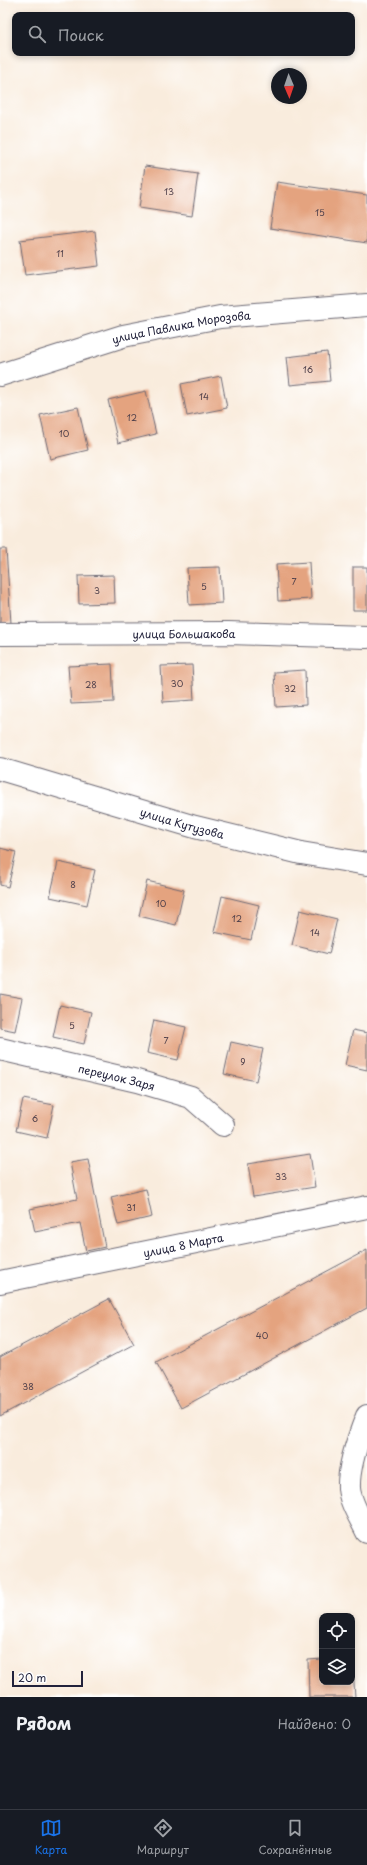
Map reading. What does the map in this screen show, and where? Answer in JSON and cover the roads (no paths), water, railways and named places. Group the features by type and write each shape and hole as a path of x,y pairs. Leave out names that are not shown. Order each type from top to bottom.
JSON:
{"street":[{"name":"улица Павлика Морозова","path":"0,375 123,336 213,319 367,305"},
{"name":"улица Большакова","path":"0,634 228,633 367,636"},
{"name":"улица Кутузова","path":"0,769 194,827 301,853 367,864"},
{"name":"переулок Заря","path":"0,1049 137,1081 190,1097 223,1125"},
{"name":"улица 8 Марта","path":"0,1282 367,1207"},
{"path":"367,1416 355,1449 349,1489 355,1507 367,1532"}]}
